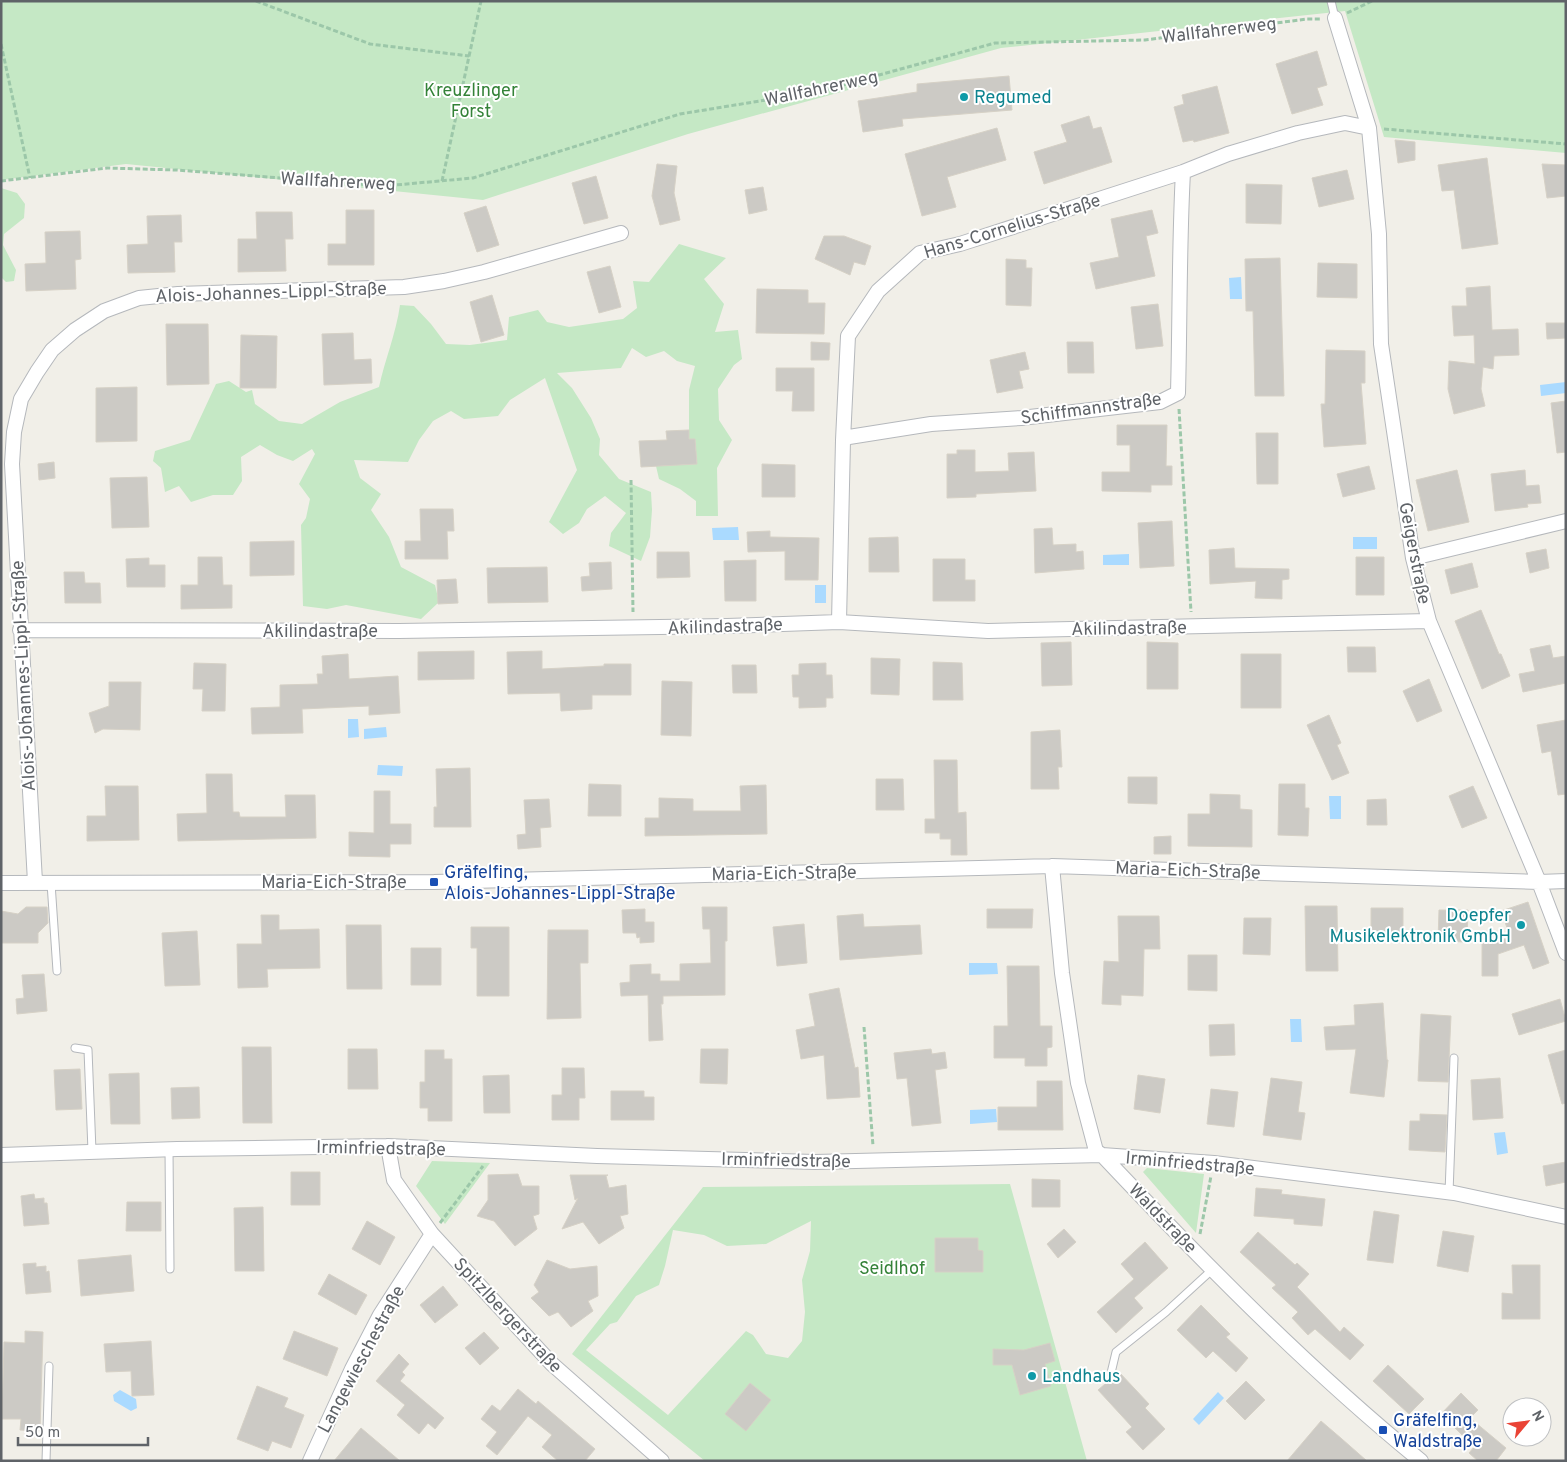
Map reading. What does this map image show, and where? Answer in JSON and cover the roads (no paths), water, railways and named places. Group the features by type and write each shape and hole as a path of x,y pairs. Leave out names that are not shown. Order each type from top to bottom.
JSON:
{"street":[{"path":"1335,18 1369,128"},
{"name":"Hans-Cornelius-Straße","path":"839,622 843,440 848,336 878,291 920,253 960,244 1183,172 1228,154 1298,133 1345,123 1369,128"},
{"name":"Geigerstraße","path":"1369,128 1379,234 1381,344 1413,558 1429,621 1539,882 1566,953"},
{"name":"Schiffmannstraße","path":"843,440 849,437 931,424 1021,418 1160,402 1178,393 1181,305 1180,225 1183,172"},
{"name":"Alois-Johannes-Lippl-Straße","path":"35,882 12,464 14,432 22,399 52,350 76,330 104,311 139,298 178,294 368,289 424,284 484,272 621,233"},
{"path":"1413,558 1566,521"},
{"name":"Akilindastraße","path":"20,630 399,631 633,628 839,622 988,630 1429,621"},
{"name":"Maria-Eich-Straße","path":"1,883 434,882 1052,866 1539,882 1566,881"},
{"name":"Waldstraße","path":"1052,866 1062,973 1078,1083 1096,1151 1276,1332 1383,1430 1421,1461"},
{"name":"Irminfriedstraße","path":"1,1155 388,1146 597,1156 815,1162 1102,1155 1214,1164 1449,1192 1566,1217"},
{"name":"Spitzlbergerstraße","path":"388,1146 394,1180 432,1234 552,1364 662,1461"},
{"name":"Langewieschestraße","path":"310,1461 352,1369 380,1315 432,1234"}],"lane":[{"path":"1331,1 1335,18"},
{"path":"51,882 57,971"},
{"path":"75,1048 88,1050 92,1152"},
{"path":"1449,1192 1454,1058"},
{"path":"169,1150 170,1269"},
{"path":"1111,1372 1116,1352 1166,1312 1213,1270"},
{"path":"46,1461 49,1366"}],"water":[{"path":"1241,277 1242,299 1230,299 1229,278"},
{"path":"1566,382 1566,393 1541,396 1540,385"},
{"path":"738,527 739,540 713,540 712,528"},
{"path":"1353,537 1377,537 1377,549 1353,549"},
{"path":"1129,554 1129,565 1103,565 1103,555"},
{"path":"815,585 826,585 826,603 815,603"},
{"path":"348,719 358,719 359,737 348,738"},
{"path":"386,727 387,737 364,739 364,729"},
{"path":"378,765 403,766 402,776 377,775"},
{"path":"1329,796 1341,796 1341,819 1330,819"},
{"path":"969,963 997,963 998,974 969,975"},
{"path":"1290,1019 1301,1019 1302,1042 1291,1042"},
{"path":"996,1109 997,1122 970,1124 970,1110"},
{"path":"1505,1132 1508,1153 1497,1155 1494,1133"},
{"path":"120,1390 136,1399 137,1408 131,1411 114,1401 113,1395"},
{"path":"1218,1392 1224,1398 1199,1425 1193,1419"}],"place":[{"name":"Regumed","path":"964,97"},
{"name":"Gräfelfing, Alois-Johannes-Lippl-Straße","path":"434,882"},
{"name":"Doepfer Musikelektronik GmbH","path":"1521,925"},
{"name":"Landhaus","path":"1032,1376"},
{"name":"Gräfelfing, Waldstraße","path":"1383,1430"}],"park label":[{"name":"Kreuzlinger Forst","path":"471,100"},
{"name":"Seidlhof","path":"892,1268"}]}
